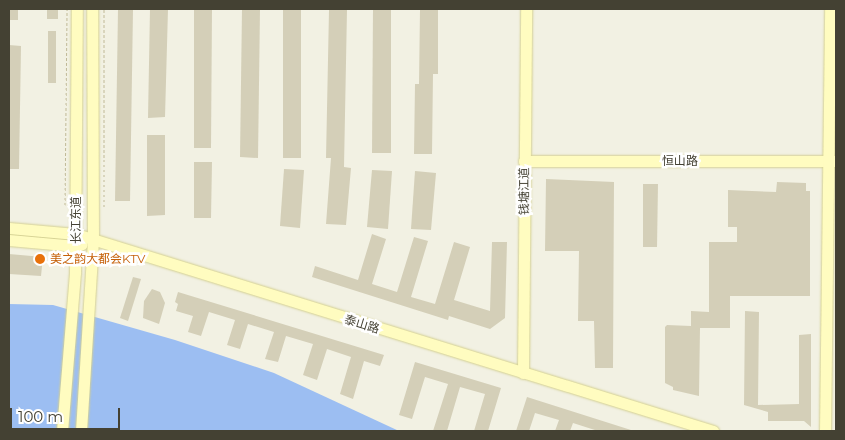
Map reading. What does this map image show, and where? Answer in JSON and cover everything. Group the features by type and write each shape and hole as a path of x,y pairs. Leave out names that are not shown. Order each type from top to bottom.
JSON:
{"street":[{"name":"长江东道","path":"62,431 76,240 77,9"},
{"name":"长江东道","path":"81,431 93,240 92,9"},
{"name":"钱塘江道","path":"523,374 526,9"},
{"path":"825,431 832,161 830,9"},
{"name":"恒山路","path":"524,161 832,161"},
{"name":"泰山路","path":"9,228 76,240 93,240 713,431"},
{"path":"9,240 76,240"}],"path":[{"path":"65,205 67,9"},
{"path":"104,9 104,207"}],"water":[{"path":"9,304 53,305 175,340 274,373 399,431 9,431"}],"building":[{"path":"9,9 18,9 18,20 9,20"},
{"path":"47,9 58,9 58,19 47,19"},
{"path":"118,9 133,9 130,201 115,201"},
{"path":"150,9 168,9 165,117 148,118"},
{"path":"194,9 212,9 211,148 194,148"},
{"path":"242,9 260,9 258,158 240,157"},
{"path":"373,9 391,9 391,153 372,153"},
{"path":"420,9 438,9 438,74 433,74 432,154 414,154 415,84 419,84"},
{"path":"283,10 301,10 301,158 283,158"},
{"path":"329,10 347,10 344,167 351,168 346,225 326,224 331,158 326,158"},
{"path":"48,31 56,31 56,83 48,83"},
{"path":"9,45 21,46 19,169 9,169"},
{"path":"147,135 165,135 165,215 147,216"},
{"path":"194,162 212,162 211,218 194,218"},
{"path":"284,169 304,170 300,228 280,226"},
{"path":"372,170 392,171 388,229 367,227"},
{"path":"415,171 436,173 431,230 411,229"},
{"path":"546,179 614,182 613,368 595,368 594,321 578,321 579,251 545,251"},
{"path":"777,182 806,183 806,191 810,191 810,296 730,296 730,328 700,328 699,396 673,390 673,387 665,383 665,327 667,325 691,326 691,311 709,312 709,242 737,242 737,227 728,227 728,190 776,192"},
{"path":"643,184 658,184 657,247 643,247"},
{"path":"372,234 386,239 372,284 397,292 414,237 428,241 411,297 435,304 454,242 470,247 454,300 490,311 492,242 507,242 505,318 490,329 449,316 448,320 312,277 315,266 358,280"},
{"path":"9,254 43,257 41,276 9,274"},
{"path":"133,277 141,279 128,321 120,318"},
{"path":"152,289 160,292 165,303 159,324 143,318 144,301"},
{"path":"178,292 384,355 380,366 364,361 353,399 340,394 351,357 327,349 317,380 303,375 313,344 286,336 278,362 265,359 274,332 248,324 240,349 227,345 235,320 209,312 201,336 188,332 193,316 176,311 178,304 175,302"},
{"path":"745,311 759,312 758,405 799,404 799,335 811,334 811,427 804,421 768,421 768,412 744,405"},
{"path":"415,362 501,388 488,431 474,431 485,394 460,387 447,431 433,431 448,384 425,377 412,419 399,415"},
{"path":"527,397 631,431 598,431 573,423 570,431 555,431 559,420 535,413 529,431 516,431"}],"place":[{"name":"美之韵大都会KTV","path":"40,259"}]}
